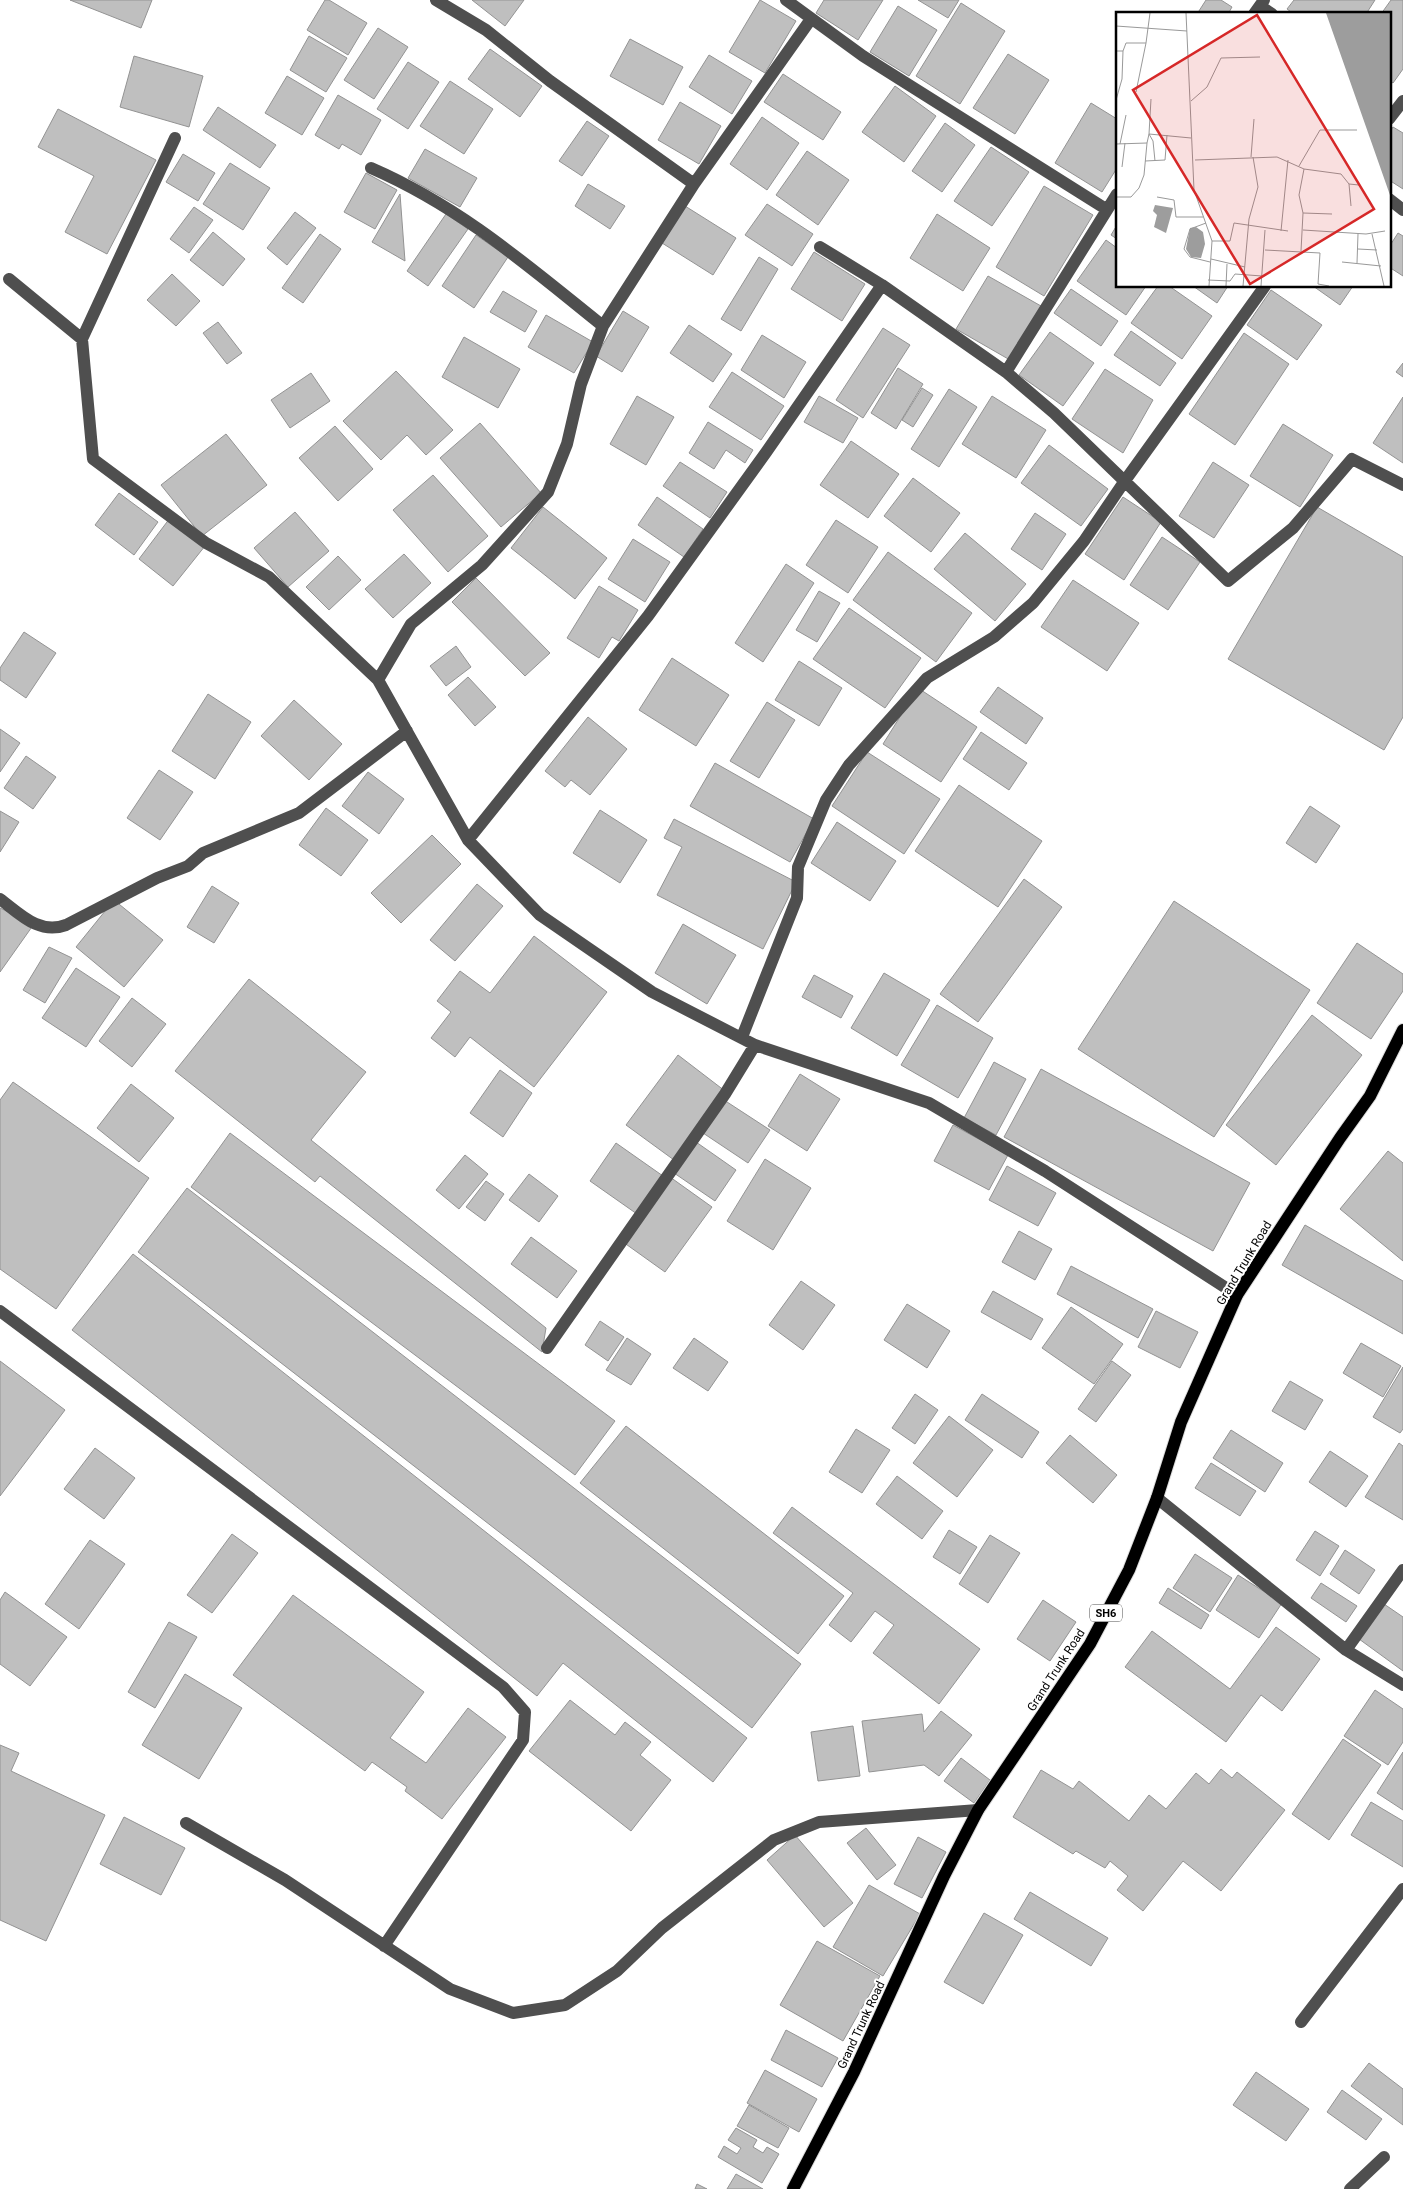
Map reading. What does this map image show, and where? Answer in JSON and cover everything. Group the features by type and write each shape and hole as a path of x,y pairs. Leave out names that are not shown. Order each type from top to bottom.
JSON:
{"main road":[{"name":"Grand Trunk Road","path":"793,2189 854,2072 944,1876 978,1810 1090,1644 1129,1570 1157,1498 1181,1422 1237,1295 1340,1138 1370,1096 1403,1030"}],"street":[{"path":"436,0 486,30 550,81 694,184"},
{"path":"786,0 941,107 1106,209"},
{"path":"378,680 411,624 482,565 548,492 567,444 581,384 603,326 694,184 812,19"},
{"path":"1390,118 1399,104"},
{"path":"175,138 82,339 94,459 206,543 269,577 378,680 468,840 540,915 652,992 754,1044 929,1103 1045,1171 1237,1295"},
{"path":"371,168 396,179 441,204 491,236 603,326"},
{"path":"1006,372 1116,195"},
{"path":"1390,200 1403,210"},
{"path":"820,247 882,285 1006,372 1054,413 1228,581 1294,528 1352,459 1403,485"},
{"path":"9,279 82,339"},
{"path":"468,840 648,616 767,451 882,285"},
{"path":"742,1037 796,898 798,867 826,800 849,765 927,678 994,637 1033,603 1084,541 1124,482 1264,288"},
{"path":"0,899 34,924 54,930 157,878 188,866 203,853 299,813 407,731"},
{"path":"548,1348 725,1094 754,1044"},
{"path":"0,1311 503,1687 525,1712 523,1740 384,1946"},
{"path":"1157,1498 1346,1650 1403,1685"},
{"path":"1346,1650 1403,1570"},
{"path":"186,1823 285,1880 450,1989 513,2013 565,2005 618,1971 662,1928 774,1840 819,1822 978,1810"},
{"path":"1301,2022 1403,1889"},
{"path":"1350,2189 1384,2157"}],"building":[{"path":"70,0 152,0 141,28"},
{"path":"325,0 329,0 367,23 348,55 307,30"},
{"path":"472,0 524,0 505,26"},
{"path":"760,0 796,21 765,73 729,52"},
{"path":"824,0 883,0 858,40 816,13"},
{"path":"918,0 959,0 948,18"},
{"path":"1206,0 1221,0 1232,7 1229,12 1198,12"},
{"path":"1294,0 1375,0 1367,12 1291,12 1287,9"},
{"path":"1391,0 1403,0 1403,69 1393,83 1390,81 1390,12 1382,12"},
{"path":"961,3 1005,31 960,104 916,76"},
{"path":"898,6 937,30 909,76 870,52"},
{"path":"378,28 408,47 374,99 344,80"},
{"path":"309,36 347,58 326,92 290,70"},
{"path":"630,39 683,67 663,105 610,76"},
{"path":"490,49 542,86 520,117 468,79"},
{"path":"1008,54 1049,80 1015,134 973,108"},
{"path":"709,55 752,81 732,114 689,87"},
{"path":"134,56 203,76 189,127 120,107"},
{"path":"408,62 439,82 408,129 377,109"},
{"path":"783,74 841,112 823,140 764,102"},
{"path":"287,76 324,98 302,135 265,113"},
{"path":"450,81 493,109 464,154 420,126"},
{"path":"895,86 936,116 904,162 862,132"},
{"path":"338,95 381,120 361,155 342,144 339,149 315,135"},
{"path":"680,102 721,126 699,164 658,140"},
{"path":"1091,103 1116,118 1116,170 1102,192 1055,163"},
{"path":"218,107 276,145 260,168 203,130"},
{"path":"58,109 156,160 107,254 65,232 94,176 38,147"},
{"path":"762,117 799,143 767,190 730,164"},
{"path":"587,121 609,136 582,176 559,161"},
{"path":"945,123 975,145 942,192 912,171"},
{"path":"1393,127 1403,133 1403,189 1390,181 1390,132"},
{"path":"991,147 1029,172 992,226 954,201"},
{"path":"425,149 477,178 460,207 408,178"},
{"path":"807,151 849,180 818,225 776,195"},
{"path":"183,154 215,173 198,201 166,182"},
{"path":"230,163 270,188 243,230 203,204"},
{"path":"366,173 397,190 375,229 344,212"},
{"path":"588,184 625,206 610,229 575,206"},
{"path":"1044,186 1093,215 1044,296 996,267"},
{"path":"400,194 405,261 372,242"},
{"path":"767,204 813,234 792,266 745,235"},
{"path":"685,206 736,238 713,275 662,243"},
{"path":"194,207 213,220 189,253 170,239"},
{"path":"295,212 316,228 287,265 267,248"},
{"path":"446,214 468,229 428,286 407,271"},
{"path":"937,214 990,248 963,291 910,258"},
{"path":"1116,227 1116,238 1111,235"},
{"path":"213,232 245,259 223,286 190,260"},
{"path":"1398,233 1403,236 1403,276 1390,268 1390,245"},
{"path":"320,234 341,249 303,303 282,288"},
{"path":"476,235 508,257 474,308 442,286"},
{"path":"1106,240 1116,247 1116,288 1145,288 1126,315 1077,281"},
{"path":"814,252 865,284 842,321 791,289"},
{"path":"759,257 778,269 741,331 721,319"},
{"path":"172,274 200,301 176,326 147,300"},
{"path":"988,276 1041,306 1010,360 956,329"},
{"path":"1157,288 1172,288 1212,316 1182,359 1131,323"},
{"path":"1196,288 1227,288 1217,303"},
{"path":"1316,288 1352,288 1340,305"},
{"path":"1071,289 1118,321 1101,346 1054,313"},
{"path":"1271,290 1322,325 1297,360 1247,325"},
{"path":"503,291 537,311 525,332 490,312"},
{"path":"623,311 649,327 622,372 596,356"},
{"path":"546,315 593,342 574,373 528,347"},
{"path":"218,322 242,353 227,364 203,333"},
{"path":"689,325 732,354 713,382 670,353"},
{"path":"883,328 910,345 863,418 836,400"},
{"path":"1131,331 1176,363 1160,386 1114,355"},
{"path":"1050,332 1094,363 1063,406 1019,375"},
{"path":"1244,333 1289,364 1235,445 1189,414"},
{"path":"762,335 806,362 784,398 741,370"},
{"path":"464,337 520,369 498,408 442,377"},
{"path":"1403,363 1403,377 1396,372"},
{"path":"898,368 923,384 896,429 871,413"},
{"path":"1105,369 1153,400 1123,453 1072,419"},
{"path":"396,371 453,430 426,455 407,435 381,460 343,421"},
{"path":"732,372 784,406 761,440 709,407"},
{"path":"311,373 330,401 290,428 271,400"},
{"path":"922,388 933,395 913,427 902,420"},
{"path":"949,389 977,407 939,467 911,449"},
{"path":"637,396 674,417 646,465 610,444"},
{"path":"819,396 858,418 843,443 804,422"},
{"path":"992,396 1046,430 1016,478 962,444"},
{"path":"1403,397 1403,463 1373,443"},
{"path":"708,422 753,450 745,463 726,450 714,469 689,453"},
{"path":"480,423 541,493 501,527 440,458"},
{"path":"1283,424 1333,455 1300,507 1250,476"},
{"path":"335,426 373,469 338,501 299,458"},
{"path":"226,434 267,485 202,536 161,485"},
{"path":"851,441 899,474 868,518 820,485"},
{"path":"1049,445 1108,489 1081,526 1021,483"},
{"path":"680,462 727,492 710,518 663,486"},
{"path":"1213,462 1249,485 1214,538 1179,516"},
{"path":"433,475 488,536 448,572 393,510"},
{"path":"913,478 960,513 931,552 884,516"},
{"path":"119,493 158,522 134,555 95,525"},
{"path":"657,497 703,529 684,557 638,525"},
{"path":"1123,497 1161,522 1124,580 1085,554"},
{"path":"543,507 607,558 575,599 511,548"},
{"path":"1317,507 1403,557 1403,717 1384,750 1228,659"},
{"path":"295,512 329,551 288,587 254,548"},
{"path":"1035,513 1066,534 1042,570 1011,549"},
{"path":"170,518 205,546 173,586 139,559"},
{"path":"836,520 878,547 848,593 806,565"},
{"path":"965,533 1026,584 995,621 934,569"},
{"path":"1162,537 1200,562 1168,610 1130,585"},
{"path":"633,539 670,562 645,602 608,579"},
{"path":"888,552 972,613 936,662 853,600"},
{"path":"404,554 431,583 393,618 365,589"},
{"path":"338,556 361,580 329,610 306,587"},
{"path":"786,564 814,583 763,662 735,643"},
{"path":"476,578 550,653 525,676 452,602"},
{"path":"1073,580 1139,623 1107,671 1041,627"},
{"path":"599,586 638,610 619,641 612,637 599,658 567,638"},
{"path":"819,591 840,603 817,642 796,630"},
{"path":"849,608 921,658 885,708 813,659"},
{"path":"24,632 56,653 26,698 0,680 0,668"},
{"path":"456,646 471,667 446,686 430,666"},
{"path":"672,658 729,695 696,746 639,710"},
{"path":"799,661 842,688 819,726 775,700"},
{"path":"468,677 496,707 475,726 448,695"},
{"path":"998,687 1043,718 1026,744 980,712"},
{"path":"918,688 977,727 941,782 883,744"},
{"path":"208,694 251,722 215,779 172,751"},
{"path":"294,700 342,744 309,780 261,736"},
{"path":"767,702 795,720 759,778 730,761"},
{"path":"588,717 627,749 590,795 571,780 565,787 545,771"},
{"path":"0,729 20,743 0,772"},
{"path":"981,732 1027,763 1009,790 963,759"},
{"path":"867,752 940,799 904,854 832,806"},
{"path":"26,756 56,777 33,809 4,788"},
{"path":"715,763 814,819 790,862 690,806"},
{"path":"159,770 193,792 160,840 127,818"},
{"path":"368,772 404,799 379,834 342,806"},
{"path":"959,785 1042,841 998,907 915,851"},
{"path":"1310,806 1340,826 1316,863 1286,843"},
{"path":"326,808 368,840 341,876 299,845"},
{"path":"600,810 647,840 620,883 573,853"},
{"path":"0,811 19,822 0,852"},
{"path":"674,819 796,882 763,949 657,895 682,847 664,838"},
{"path":"837,822 896,861 870,901 811,863"},
{"path":"432,835 461,864 401,923 371,893"},
{"path":"1024,879 1062,907 978,1022 940,994"},
{"path":"477,884 503,906 455,961 430,940"},
{"path":"212,886 239,903 214,943 187,927"},
{"path":"114,900 163,940 124,987 76,947"},
{"path":"1174,901 1310,990 1214,1137 1078,1049"},
{"path":"0,908 34,924 0,972"},
{"path":"683,924 736,955 707,1004 655,973"},
{"path":"534,936 607,992 534,1087 470,1037 455,1057 431,1038 451,1012 437,1001 460,971 490,993"},
{"path":"1357,943 1403,974 1403,991 1371,1039 1317,1003"},
{"path":"49,947 72,958 45,1003 23,990"},
{"path":"76,968 120,997 86,1047 42,1018"},
{"path":"884,973 930,1000 897,1056 851,1028"},
{"path":"814,975 853,996 841,1018 802,997"},
{"path":"249,979 366,1072 311,1140 546,1328 542,1352 320,1176 315,1182 175,1071"},
{"path":"132,998 166,1024 132,1067 99,1041"},
{"path":"937,1005 993,1038 958,1098 901,1065"},
{"path":"1312,1015 1362,1055 1276,1165 1226,1125"},
{"path":"678,1055 725,1091 674,1160 626,1125"},
{"path":"994,1062 1026,1079 996,1135 964,1118"},
{"path":"1041,1069 1250,1183 1213,1251 1004,1137"},
{"path":"500,1070 532,1093 503,1137 470,1113"},
{"path":"800,1074 840,1099 807,1151 768,1126"},
{"path":"13,1082 149,1178 56,1309 0,1269 0,1100"},
{"path":"131,1084 174,1118 139,1162 97,1128"},
{"path":"724,1100 770,1130 748,1163 703,1133"},
{"path":"953,1125 1008,1155 989,1190 934,1161"},
{"path":"230,1133 615,1421 575,1475 191,1187"},
{"path":"696,1142 736,1170 715,1201 674,1173"},
{"path":"616,1143 663,1176 637,1214 590,1181"},
{"path":"1388,1151 1403,1163 1403,1261 1340,1209"},
{"path":"465,1155 488,1174 459,1209 436,1190"},
{"path":"765,1159 811,1188 773,1250 727,1221"},
{"path":"1007,1166 1056,1193 1038,1226 989,1200"},
{"path":"529,1174 558,1196 539,1222 509,1200"},
{"path":"670,1177 712,1207 665,1272 623,1242"},
{"path":"486,1181 504,1194 485,1221 466,1207"},
{"path":"187,1188 801,1664 752,1728 138,1252"},
{"path":"1305,1225 1403,1281 1403,1334 1282,1265"},
{"path":"1019,1231 1052,1249 1035,1280 1002,1262"},
{"path":"531,1237 577,1271 557,1298 511,1264"},
{"path":"133,1254 747,1738 713,1782 563,1663 537,1696 72,1330"},
{"path":"1071,1266 1153,1309 1138,1338 1057,1294"},
{"path":"801,1281 835,1305 803,1350 769,1325"},
{"path":"993,1291 1043,1319 1031,1340 981,1312"},
{"path":"907,1304 950,1331 927,1368 884,1340"},
{"path":"1071,1307 1123,1344 1094,1384 1042,1348"},
{"path":"1156,1311 1198,1332 1180,1368 1138,1347"},
{"path":"600,1321 624,1337 608,1361 585,1345"},
{"path":"627,1338 651,1354 631,1385 606,1370"},
{"path":"694,1338 728,1362 708,1391 673,1368"},
{"path":"1361,1343 1401,1366 1383,1397 1343,1373"},
{"path":"0,1361 65,1410 0,1496"},
{"path":"1112,1361 1131,1375 1096,1422 1078,1409"},
{"path":"1403,1367 1403,1429 1400,1433 1373,1417"},
{"path":"1290,1381 1323,1400 1305,1430 1272,1411"},
{"path":"915,1394 938,1410 915,1444 892,1428"},
{"path":"982,1394 1039,1432 1022,1458 965,1420"},
{"path":"949,1416 993,1450 957,1497 913,1463"},
{"path":"626,1426 844,1596 798,1654 580,1483"},
{"path":"856,1429 890,1450 862,1493 829,1472"},
{"path":"1231,1430 1283,1463 1265,1492 1213,1458"},
{"path":"1070,1435 1117,1475 1093,1503 1046,1463"},
{"path":"1399,1443 1403,1446 1403,1520 1365,1497"},
{"path":"95,1448 135,1478 104,1519 64,1489"},
{"path":"1330,1451 1368,1476 1346,1507 1309,1482"},
{"path":"1211,1463 1256,1491 1240,1516 1195,1488"},
{"path":"897,1476 943,1511 922,1539 876,1504"},
{"path":"792,1507 980,1649 939,1704 873,1653 894,1625 875,1611 851,1642 829,1625 853,1593 773,1533"},
{"path":"949,1530 977,1547 960,1574 933,1557"},
{"path":"1315,1531 1339,1546 1320,1576 1296,1560"},
{"path":"232,1534 258,1553 212,1613 187,1595"},
{"path":"990,1535 1020,1553 988,1603 959,1584"},
{"path":"90,1540 125,1564 79,1629 45,1604"},
{"path":"1345,1550 1375,1570 1359,1594 1330,1574"},
{"path":"1195,1554 1232,1578 1210,1612 1173,1588"},
{"path":"1238,1575 1282,1603 1259,1638 1216,1610"},
{"path":"1321,1583 1357,1606 1346,1622 1311,1598"},
{"path":"1168,1588 1209,1615 1201,1629 1159,1603"},
{"path":"5,1592 67,1637 30,1686 0,1664 0,1600"},
{"path":"293,1595 424,1692 390,1738 426,1763 468,1708 506,1737 442,1819 405,1791 407,1787 372,1762 365,1771 233,1675"},
{"path":"1043,1600 1076,1622 1050,1661 1017,1639"},
{"path":"1384,1604 1403,1617 1403,1671 1359,1639"},
{"path":"169,1622 197,1637 155,1708 128,1692"},
{"path":"1276,1627 1320,1659 1282,1711 1261,1695 1226,1742 1125,1667 1152,1631 1230,1689"},
{"path":"185,1674 242,1708 199,1779 142,1745"},
{"path":"1375,1690 1403,1709 1403,1742 1388,1765 1344,1736"},
{"path":"570,1700 615,1735 625,1722 651,1742 640,1755 671,1780 631,1831 529,1751"},
{"path":"941,1711 972,1735 939,1776 924,1765 869,1772 862,1721 922,1714 924,1732"},
{"path":"853,1726 860,1776 818,1781 811,1732"},
{"path":"1343,1739 1381,1765 1329,1840 1292,1814"},
{"path":"0,1745 19,1753 11,1771 105,1815 46,1941 0,1920"},
{"path":"1403,1752 1403,1810 1377,1793"},
{"path":"961,1758 990,1780 974,1803 944,1781"},
{"path":"1221,1769 1232,1778 1237,1772 1285,1810 1221,1891 1183,1861 1143,1911 1117,1890 1128,1876 1110,1861 1105,1868 1076,1851 1073,1854 1013,1817 1041,1770 1073,1789 1079,1781 1129,1821 1149,1795 1166,1809 1196,1773 1209,1784"},
{"path":"1371,1802 1403,1821 1403,1867 1351,1835"},
{"path":"124,1817 185,1848 161,1895 100,1864"},
{"path":"866,1828 896,1865 877,1880 847,1843"},
{"path":"795,1835 853,1903 824,1927 767,1860"},
{"path":"918,1837 946,1852 922,1898 894,1884"},
{"path":"869,1885 920,1914 883,1976 833,1947"},
{"path":"1030,1892 1108,1938 1091,1966 1014,1919"},
{"path":"984,1913 1023,1935 983,2004 944,1982"},
{"path":"817,1941 880,1976 843,2041 780,2005"},
{"path":"786,2030 838,2058 822,2087 771,2060"},
{"path":"1369,2063 1403,2089 1403,2125 1351,2086"},
{"path":"765,2070 817,2099 799,2132 747,2103"},
{"path":"1256,2072 1309,2109 1286,2141 1233,2105"},
{"path":"1342,2090 1382,2119 1366,2140 1327,2112"},
{"path":"749,2105 789,2128 778,2148 737,2126"},
{"path":"736,2128 757,2140 753,2147 763,2153 767,2147 779,2154 762,2183 718,2157 724,2146 737,2154 741,2148 728,2140"},
{"path":"736,2174 763,2189 727,2189"},
{"path":"697,2184 707,2189 695,2189"}]}
